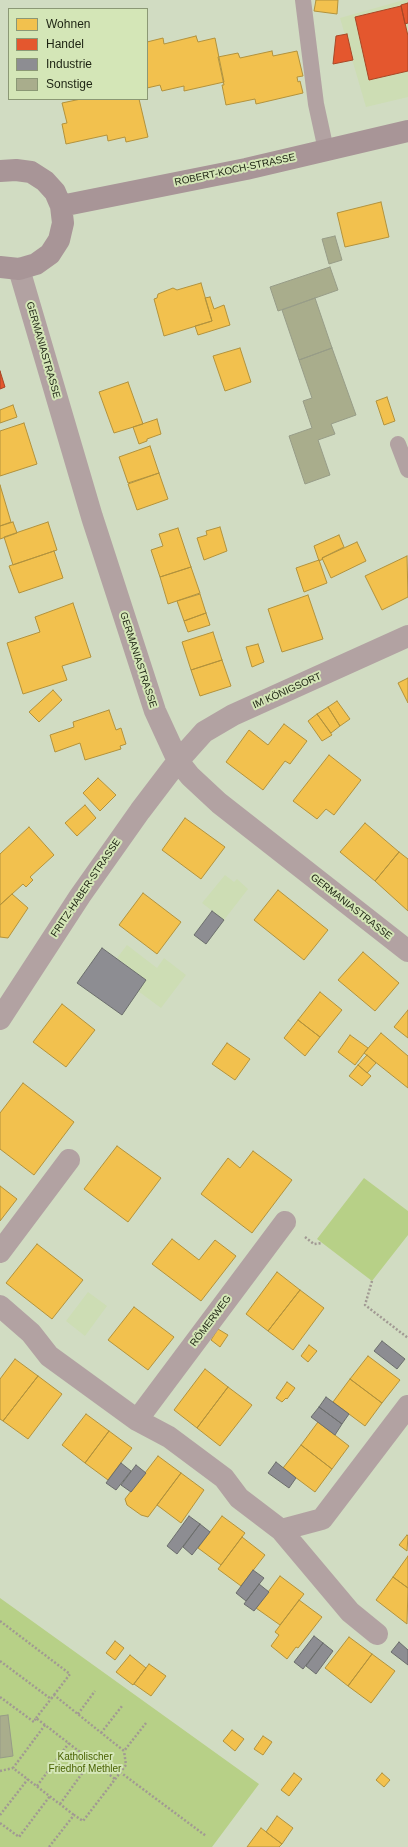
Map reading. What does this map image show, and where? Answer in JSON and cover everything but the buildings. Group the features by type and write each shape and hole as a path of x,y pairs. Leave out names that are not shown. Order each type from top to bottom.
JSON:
{"main road":[{"name":"ROBERT-KOCH-STRASSE","path":"61,206 246,169 408,131"},
{"path":"0,171 16,170 31,172 45,181 55,192 61,206 63,223 59,240 50,254 36,264 10,268"}],"street":[{"name":"GERMANIASTRASSE","path":"10,268 154,711 178,761 190,776 219,803 408,951"},
{"name":"IM KÖNIGSORT","path":"178,761 204,732 234,715 408,636"},
{"name":"FRITZ-HABER-STRASSE","path":"0,1019 80,896 140,811 178,761"},
{"path":"0,1252 69,1160"},
{"name":"RÖMERWEG","path":"137,1420 285,1222"},
{"path":"0,1306 31,1333 49,1356 137,1420 169,1438 224,1478 239,1498 281,1530 350,1612 377,1634"},
{"path":"281,1530 322,1519 408,1406"}],"lane":[{"path":"303,0 316,104 326,150"},
{"path":"398,444 408,470"}],"path":[{"path":"372,1282 364,1305 408,1338"},
{"path":"0,1621 70,1674 34,1722 0,1697"},
{"path":"0,1661 50,1699"},
{"path":"78,1714 95,1691"},
{"path":"13,1768 83,1821 126,1765 124,1751 54,1695"},
{"path":"101,1733 122,1706"},
{"path":"36,1718 115,1779"},
{"path":"124,1751 146,1723"},
{"path":"0,1771 13,1768 45,1725"},
{"path":"37,1786 69,1743"},
{"path":"60,1804 91,1761"},
{"path":"120,1772 206,1836"},
{"path":"0,1815 28,1779"},
{"path":"0,1823 19,1837 50,1796"},
{"path":"49,1847 74,1815"}],"shaded area":[{"path":"408,0 408,97 366,107 340,18"},
{"path":"225,875 234,882 237,879 248,889 224,920 202,903"},
{"path":"127,945 157,968 164,958 186,975 161,1008 138,991 146,980 117,958"},
{"path":"88,1292 107,1306 85,1336 66,1321"}],"green space":[{"path":"364,1178 408,1211 408,1235 372,1281 317,1239"},
{"name":"Katholischer Friedhof Methler","path":"0,1598 259,1784 212,1847 0,1847"}]}
